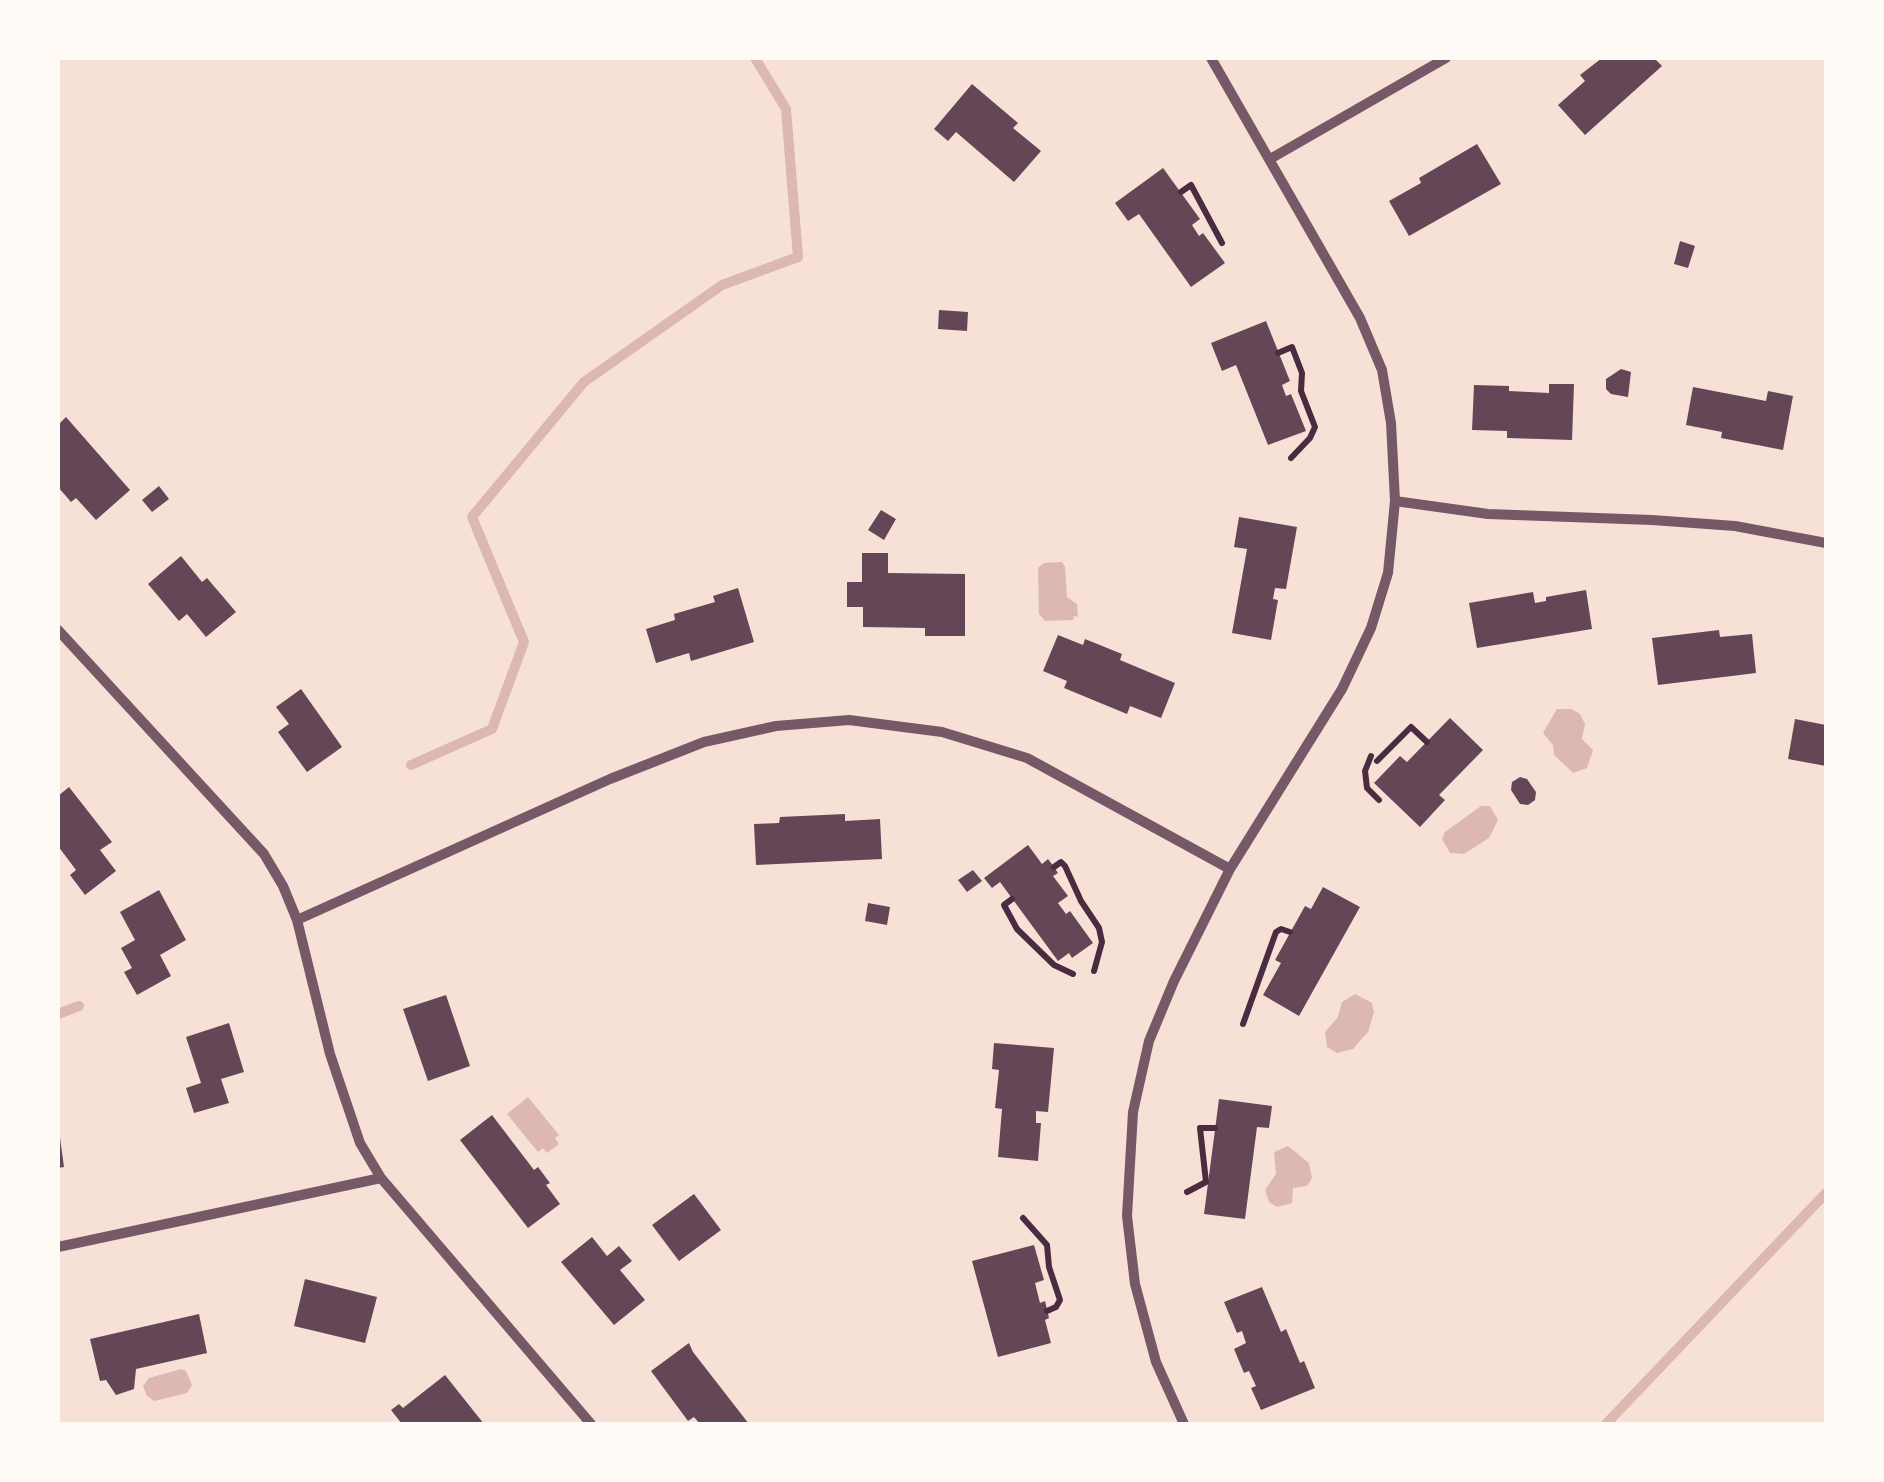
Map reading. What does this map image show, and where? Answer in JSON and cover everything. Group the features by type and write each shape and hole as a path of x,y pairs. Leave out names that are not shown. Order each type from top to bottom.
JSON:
{"street":[{"path":"1184,1424 1156,1362 1134,1284 1126,1216 1133,1112 1149,1041 1230,869 1342,689 1370,628 1388,573 1395,502 1391,423 1382,370 1360,318 1212,58"},
{"path":"1270,159 1446,58"},
{"path":"1395,502 1488,514 1735,526 1826,543"},
{"path":"58,630 253,840 283,886 297,920 339,1082 360,1143 381,1178 590,1424"},
{"path":"297,920 610,779 704,742 776,726 849,720 942,732 1027,758 1230,869"},
{"path":"58,1246 381,1178"}],"path":[{"path":"1181,192 1191,185 1222,242"},
{"path":"1278,352 1292,347 1302,373 1301,391 1315,427 1291,458"},
{"path":"1379,800 1367,788 1365,771 1374,759 1411,727 1426,742"},
{"path":"1054,867 1061,862 1065,866 1080,900 1099,928 1102,942 1094,970"},
{"path":"1012,899 1004,906 1016,929 1054,966 1074,974"},
{"path":"1243,1024 1276,932 1290,932"},
{"path":"1187,1192 1206,1182 1200,1128 1215,1128"},
{"path":"1022,1218 1047,1244 1049,1267 1060,1300 1047,1311"}],"shaded area":[{"path":"1062,562 1067,597 1077,604 1078,617 1045,621 1039,614 1038,568 1044,563"},
{"path":"1557,709 1580,714 1585,724 1582,739 1593,750 1587,768 1573,773 1554,755 1553,745 1543,733"},
{"path":"1481,806 1490,806 1498,820 1489,838 1464,854 1450,853 1442,839 1445,832"},
{"path":"1355,994 1372,1003 1374,1012 1368,1032 1353,1049 1337,1053 1327,1047 1325,1032 1338,1017 1342,1002"},
{"path":"528,1097 559,1135 555,1138 559,1144 547,1153 543,1148 538,1152 507,1114"},
{"path":"1288,1146 1309,1163 1312,1178 1307,1186 1293,1188 1292,1203 1277,1207 1269,1202 1265,1190 1276,1174 1274,1152"},
{"path":"181,1369 192,1385 187,1393 154,1401 147,1396 143,1386 149,1378"}],"building":[{"path":"1602,58 1654,58 1662,66 1585,135 1558,105 1585,81 1580,75"},
{"path":"972,84 1018,123 1013,128 1041,151 1014,182 956,132 948,141 934,129"},
{"path":"1477,144 1501,184 1409,236 1389,201"},
{"path":"1163,168 1200,219 1192,225 1199,236 1203,233 1225,263 1191,287 1139,214 1128,221 1115,203"},
{"path":"1680,241 1695,246 1688,268 1674,264"},
{"path":"939,310 968,312 967,331 938,329"},
{"path":"1266,321 1290,381 1282,385 1286,396 1291,394 1306,431 1268,445 1236,365 1222,371 1211,343"},
{"path":"1621,369 1631,372 1628,397 1606,389 1606,379"},
{"path":"1549,384 1574,384 1572,440 1507,438 1507,431 1472,430 1474,385 1549,393"},
{"path":"1693,387 1766,401 1768,391 1793,396 1783,450 1721,438 1722,432 1686,425"},
{"path":"66,417 130,490 96,520 76,498 71,502 58,487 58,425"},
{"path":"159,486 169,499 152,512 142,500"},
{"path":"881,510 896,519 884,540 868,530"},
{"path":"1239,517 1297,527 1286,589 1275,588 1273,599 1278,600 1271,640 1232,633 1247,549 1234,547"},
{"path":"862,553 888,553 888,573 965,574 965,636 925,636 925,628 863,627 863,607 847,607 847,582 862,582"},
{"path":"181,556 202,582 207,578 236,612 206,637 187,614 179,621 148,584"},
{"path":"738,588 754,642 691,661 689,653 656,663 646,629 675,620 674,614 715,602 713,596"},
{"path":"1586,590 1592,629 1477,648 1469,603 1533,592 1535,603 1546,601 1546,597"},
{"path":"1719,630 1720,637 1752,634 1756,673 1658,685 1652,638"},
{"path":"1058,635 1083,645 1085,639 1122,654 1120,660 1175,683 1161,718 1130,706 1127,714 1064,688 1067,681 1043,671"},
{"path":"301,689 342,747 307,772 278,732 289,724 276,707"},
{"path":"1450,718 1483,750 1439,795 1445,800 1420,827 1374,783 1400,756 1407,762"},
{"path":"1795,719 1826,725 1826,766 1788,759"},
{"path":"1520,777 1527,779 1536,792 1535,800 1528,805 1520,804 1511,790 1512,782"},
{"path":"69,787 112,842 100,850 116,871 85,895 70,875 76,870 58,846 58,796"},
{"path":"845,814 845,821 880,819 882,859 756,865 754,824 779,823 780,817"},
{"path":"1028,845 1042,864 1048,859 1058,873 1053,876 1068,896 1058,903 1066,914 1070,911 1093,943 1072,958 1069,953 1058,961 1000,882 992,888 984,878"},
{"path":"973,870 982,881 967,892 958,880"},
{"path":"1323,887 1360,907 1299,1016 1263,995 1281,963 1275,960 1305,906 1311,909"},
{"path":"159,890 186,940 160,955 171,976 137,995 124,972 132,968 121,948 135,940 120,912"},
{"path":"868,903 890,907 887,925 865,921"},
{"path":"446,995 470,1066 428,1081 403,1009"},
{"path":"229,1023 244,1072 221,1079 229,1103 194,1113 186,1088 201,1083 186,1037"},
{"path":"994,1043 1054,1048 1048,1112 1036,1111 1036,1123 1041,1123 1038,1161 998,1157 1002,1109 995,1108 999,1070 992,1069"},
{"path":"1219,1099 1272,1106 1269,1128 1257,1127 1245,1219 1204,1214"},
{"path":"492,1115 534,1170 538,1167 560,1204 528,1228 460,1140"},
{"path":"58,1139 64,1167 58,1168"},
{"path":"694,1194 721,1230 679,1261 652,1225"},
{"path":"592,1237 607,1256 619,1246 632,1261 620,1270 645,1300 614,1325 561,1262"},
{"path":"1034,1245 1044,1280 1035,1283 1040,1303 1045,1301 1051,1343 998,1357 972,1261"},
{"path":"305,1279 377,1297 365,1343 294,1326"},
{"path":"1262,1287 1281,1332 1286,1329 1315,1388 1261,1410 1251,1388 1256,1386 1249,1371 1244,1373 1234,1349 1246,1343 1242,1331 1237,1333 1224,1302"},
{"path":"199,1314 207,1353 136,1369 134,1389 116,1395 106,1380 100,1381 90,1339"},
{"path":"689,1343 749,1424 700,1424 694,1417 688,1421 651,1371"},
{"path":"445,1375 484,1424 402,1424 391,1410 399,1404 403,1408"}],"waterway":[{"path":"411,765 492,729 524,642 472,517 584,382 722,285 798,257 786,109 755,58"},
{"path":"58,1014 79,1006"},
{"path":"1606,1424 1826,1193"}]}
